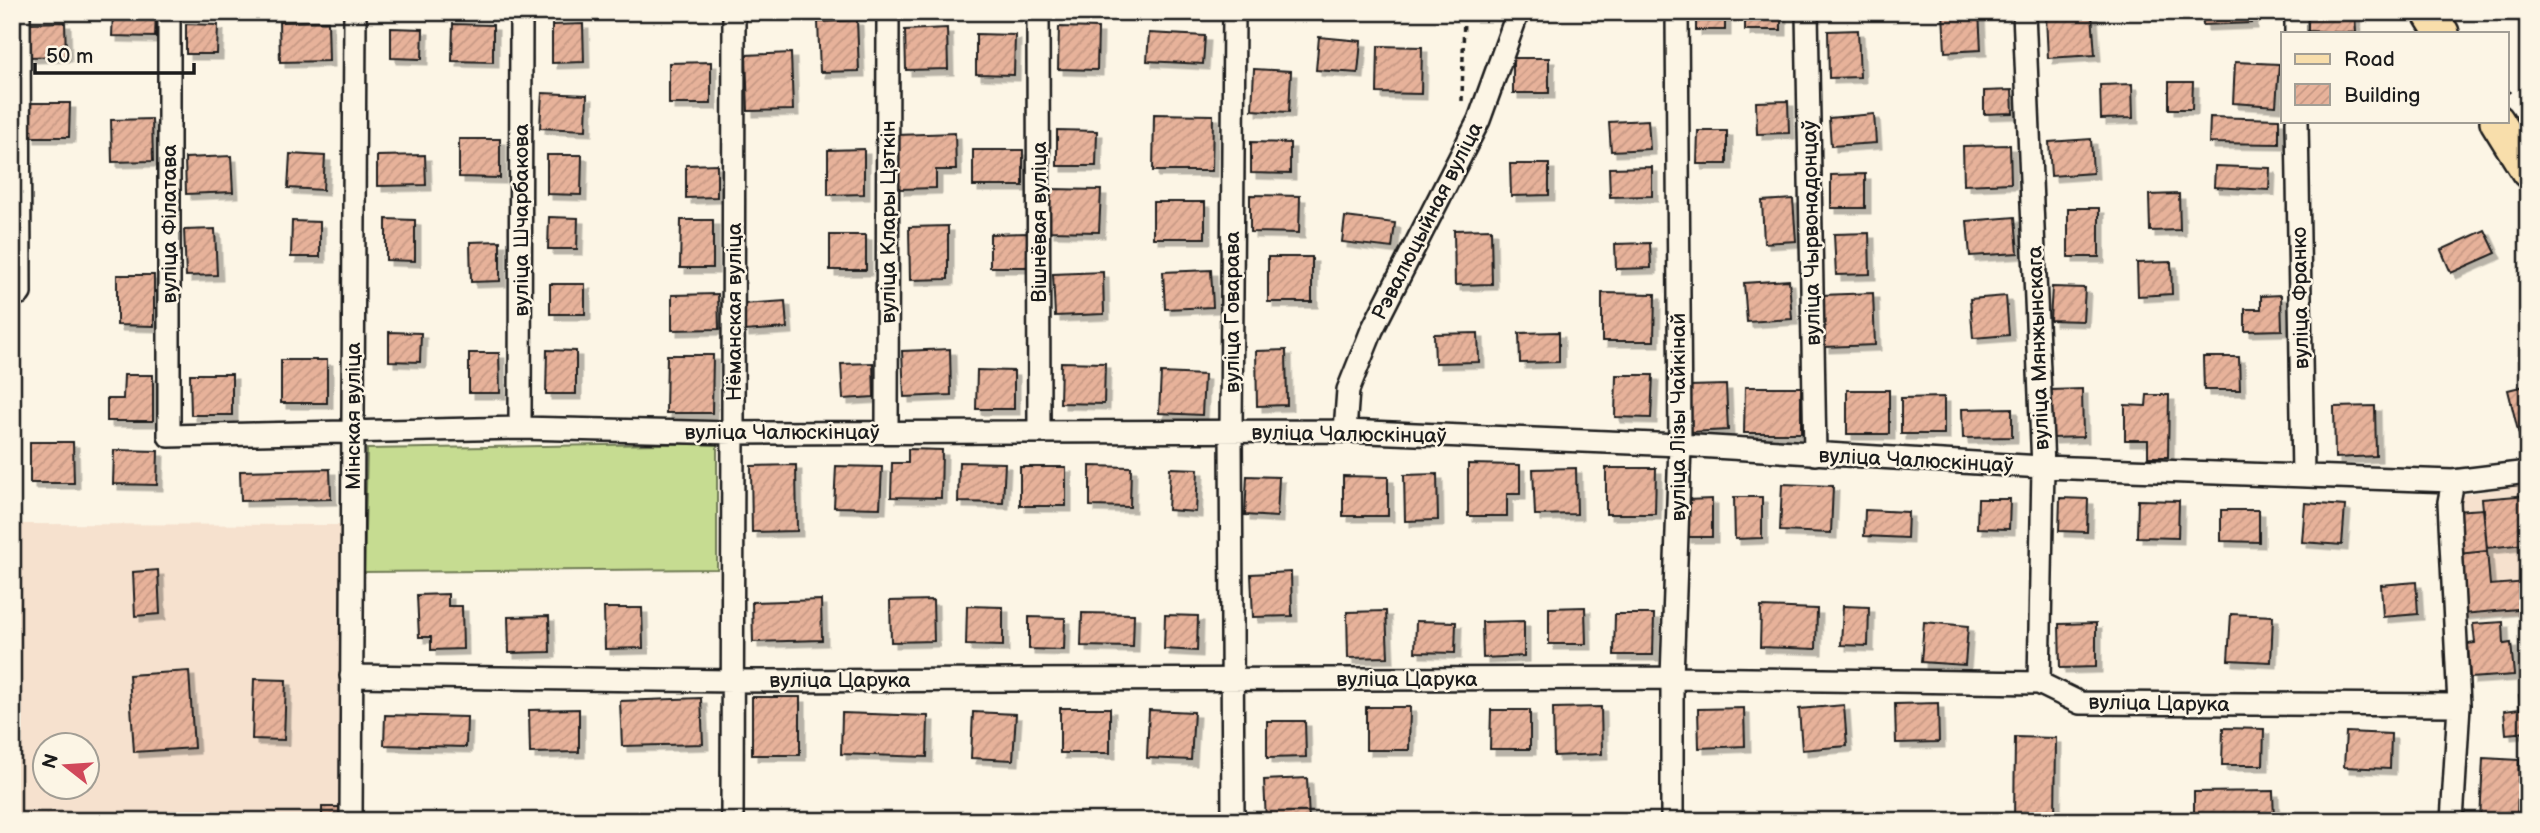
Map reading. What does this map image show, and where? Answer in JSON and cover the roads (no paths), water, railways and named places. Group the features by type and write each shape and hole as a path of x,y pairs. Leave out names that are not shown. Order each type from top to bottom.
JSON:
{"main road":[{"path":"2430,12 2441,32"},
{"path":"2498,122 2528,171"}],"street":[{"path":"19,12 20,293"},
{"name":"вуліца Філатава","path":"169,12 169,436"},
{"name":"Мінская вуліца","path":"351,821 355,12"},
{"name":"вуліца Шчарбакова","path":"520,428 522,12"},
{"name":"Нёманская вуліца","path":"732,821 734,12"},
{"name":"вуліца Клары Цэткін","path":"887,432 888,12"},
{"name":"Вішнёвая вуліца","path":"1038,12 1039,432"},
{"name":"вуліца Говарава","path":"1233,821 1231,432 1234,12"},
{"name":"Рэвалюцыйная вуліца","path":"1345,432 1349,390 1372,330 1479,120 1518,12"},
{"name":"вуліца Лізы Чайкінай","path":"1672,821 1672,678 1680,445 1677,12"},
{"name":"вуліца Чырвонадонцаў","path":"1807,12 1815,454"},
{"name":"вуліца Мянжынскага","path":"2024,12 2043,467 2039,684"},
{"path":"2296,12 2296,32"},
{"name":"вуліца Франко","path":"2297,122 2303,475"},
{"name":"вуліца Чалюскінцаў","path":"169,436 520,428 733,433 1345,432 1680,445 2043,467 2453,481 2528,472"},
{"path":"2452,821 2459,705 2449,502 2453,481"},
{"name":"вуліца Царука","path":"351,676 733,681 1672,678 2039,684 2080,703 2459,705"}]}
